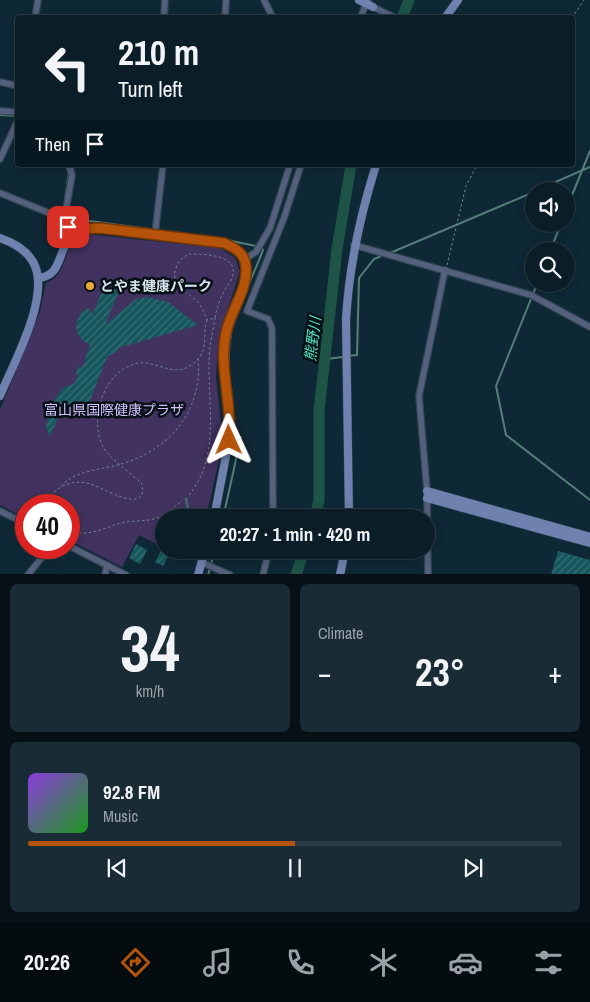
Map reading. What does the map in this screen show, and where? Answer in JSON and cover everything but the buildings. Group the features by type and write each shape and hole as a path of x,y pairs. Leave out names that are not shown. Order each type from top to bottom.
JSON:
{"street":[{"path":"36,15 38,0"},
{"path":"164,15 165,0"},
{"path":"225,15 226,0"},
{"path":"264,0 272,15"},
{"path":"447,15 458,0"},
{"path":"361,15 366,2 390,15"},
{"path":"0,82 15,85"},
{"path":"0,111 15,112"},
{"path":"0,159 15,126"},
{"path":"70,167 72,175 66,215 72,234"},
{"path":"155,234 163,167"},
{"path":"245,258 256,252 270,228 289,167"},
{"path":"273,509 272,328 268,319 247,311 284,218 300,167"},
{"path":"349,509 346,320 348,289 354,245 375,167"},
{"path":"0,192 59,217 66,215"},
{"path":"38,278 47,276 55,270 68,238 82,229 100,228 224,243 237,249 245,258 246,280 226,330 224,359 230,435 216,509"},
{"path":"0,238 13,243 27,254 35,266 38,278 38,292 34,311 0,396"},
{"path":"354,245 531,294 590,328"},
{"path":"429,574 427,495 419,396 445,270"},
{"path":"427,495 590,537"},
{"path":"427,495 590,543"},
{"path":"0,511 15,518"},
{"path":"80,552 126,574"},
{"path":"28,574 40,559"},
{"path":"198,574 202,559"},
{"path":"263,574 267,559"},
{"path":"340,574 343,559"},
{"path":"201,562 230,574"},
{"path":"105,574 107,565"}],"lane":[{"path":"186,499 188,509"}],"path":[{"path":"574,15 584,0"},
{"path":"445,270 466,186 476,167"},
{"path":"59,489 76,482 89,483 129,500 136,500 143,490 142,484 103,447 98,431 98,413 107,388 116,376 132,365 149,362 179,370 188,367 198,358 205,345 207,320 200,306 191,295 177,286 175,280 177,264 189,254 221,257 229,262 233,268 232,278 217,306 209,358 210,432 206,463 198,484 186,499 164,515 151,520 121,523 96,533 80,532"},
{"path":"207,320 215,318"},
{"path":"54,494 64,482 76,476 145,456 159,447 182,423 196,395 198,358"}],"green space":[{"name":"富山県国際健康プラザ","path":"85,234 220,248 235,258 240,271 219,338 216,377 223,443 208,509 155,509 155,543 139,535 122,567 80,546 80,494 15,494 15,513 0,505 0,410 40,312 46,283 60,272 69,250 76,240"}],"waterway":[{"name":"熊野川","path":"403,15 409,0"},
{"path":"0,115 15,116"},
{"path":"575,188 590,151"},
{"name":"熊野川","path":"317,509 319,501 319,411 337,249 351,167"},
{"path":"556,182 590,167"},
{"path":"63,214 69,172"},
{"path":"390,253 525,196"},
{"path":"68,218 215,238"},
{"path":"554,242 558,232"},
{"path":"227,240 256,246"},
{"path":"225,509 241,437 234,436 228,364 229,349 234,321 263,250 261,247"},
{"path":"348,356 357,355 359,278 374,259 384,255"},
{"path":"534,292 496,386 506,435 590,500"},
{"path":"326,359 343,357"},
{"path":"208,574 212,559"},
{"name":"熊野川","path":"296,574 301,559"}],"place":[{"name":"とやま健康パーク","path":"90,286"}],"route":[{"path":"68,227 72,234 82,229 100,228 224,243 237,249 245,258 246,280 226,330 224,359 230,430 229,440"}]}
